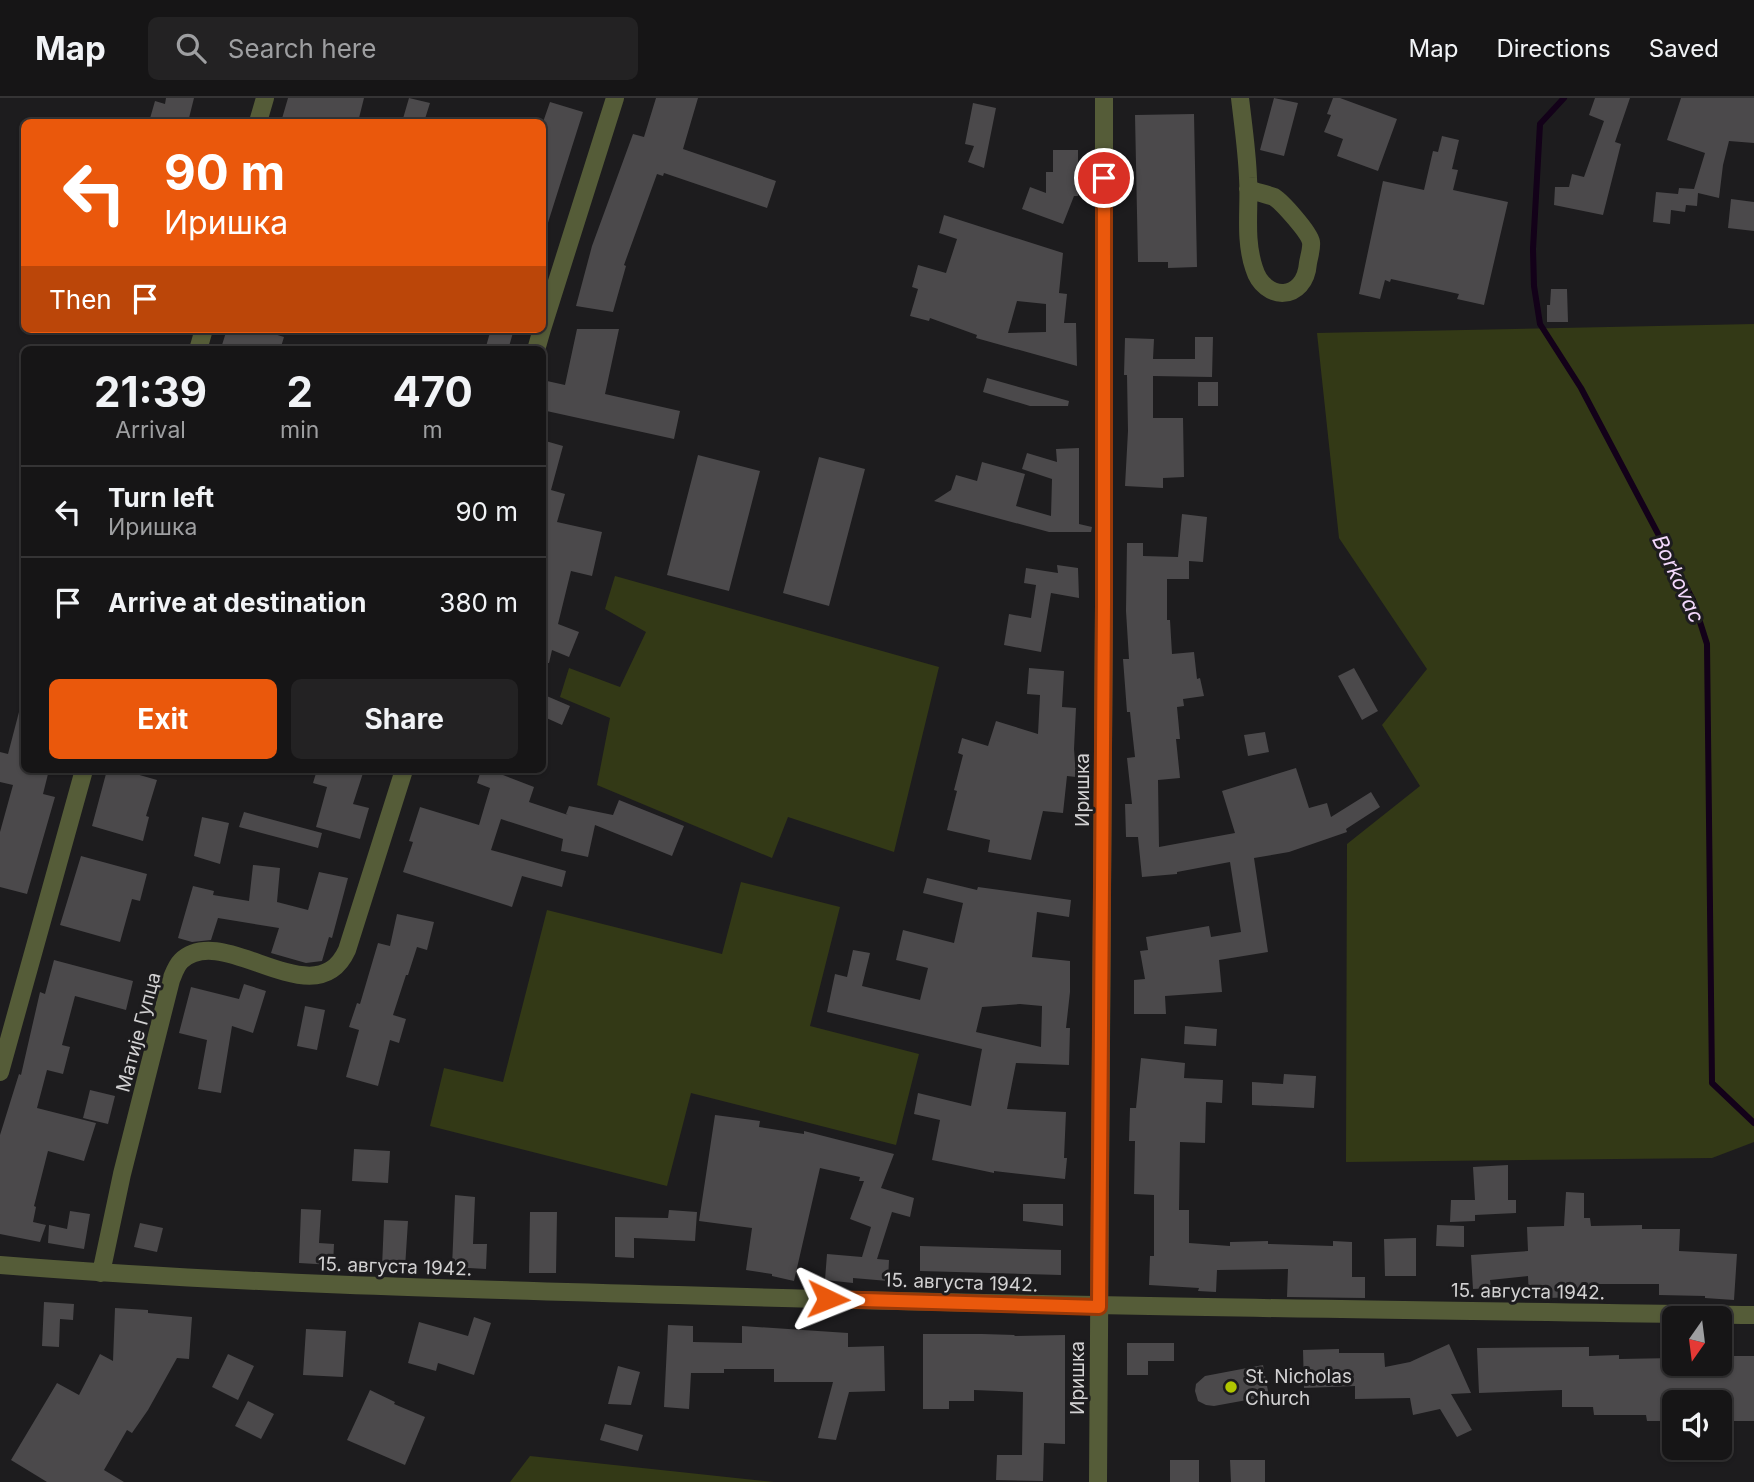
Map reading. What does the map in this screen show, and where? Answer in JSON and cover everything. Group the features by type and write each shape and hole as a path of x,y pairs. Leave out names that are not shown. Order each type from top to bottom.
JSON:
{"street":[{"path":"259,119 265,98"},
{"path":"546,316 615,98"},
{"name":"Иришка","path":"1098,1482 1104,619 1104,98"},
{"path":"1240,98 1248,189 1247,223 1254,270 1268,289 1282,294 1295,291 1301,286 1308,271 1311,241 1276,198 1248,189"},
{"path":"0,1072 83,773"},
{"name":"Матије Гупца","path":"101,1273 122,1174 178,964 191,954 206,951 262,963 296,975 315,977 335,967 342,961 347,950 403,773"},
{"name":"15. августа 1942.","path":"0,1265 212,1280 396,1287 1099,1307 1754,1315"}],"green space":[{"path":"1754,324 1754,1142 1712,1158 1346,1162 1347,844 1420,786 1382,725 1427,669 1339,538 1317,333"},
{"path":"615,576 939,667 894,852 788,817 772,858 597,785 610,718 560,697 569,668 620,687 646,632 605,609"},
{"path":"741,882 840,907 810,1026 919,1054 896,1145 691,1093 667,1186 430,1126 444,1068 503,1082 547,910 722,954"},
{"path":"530,1456 774,1482 510,1482"}],"building":[{"path":"166,98 194,98 189,119 150,119 155,101 165,104"},
{"path":"288,98 364,98 359,119 282,119"},
{"path":"409,98 430,103 425,119 403,119"},
{"path":"656,98 698,98 683,149 776,181 767,208 664,173 663,176 657,174 624,265 626,266 613,312 576,306 592,246 633,134 644,137"},
{"path":"1274,98 1298,103 1284,156 1260,150"},
{"path":"1333,98 1340,98 1397,119 1378,171 1337,156 1343,139 1324,132 1331,115 1327,114"},
{"path":"1595,98 1630,98 1615,142 1621,144 1603,215 1554,205 1555,187 1569,187 1572,174 1584,177 1604,121 1589,115"},
{"path":"1681,98 1754,98 1754,143 1729,141 1719,198 1698,193 1697,206 1686,205 1685,212 1671,210 1670,224 1653,222 1656,192 1678,194 1679,188 1694,189 1705,153 1667,140"},
{"path":"550,102 583,112 546,229 546,119"},
{"path":"973,103 996,108 984,168 968,162 974,146 965,144"},
{"path":"1194,114 1197,267 1168,268 1168,262 1138,262 1135,115"},
{"path":"1442,136 1459,140 1452,169 1458,170 1453,190 1508,202 1484,305 1457,299 1459,294 1391,279 1390,282 1385,280 1380,299 1359,294 1383,181 1424,190 1433,151 1438,152"},
{"path":"1053,150 1078,150 1078,196 1074,196 1063,224 1022,209 1030,187 1046,193 1046,172 1053,172"},
{"path":"1731,199 1754,202 1754,231 1728,228"},
{"path":"944,215 1063,253 1059,293 1067,294 1064,323 1076,323 1077,366 976,338 977,335 930,318 929,321 910,316 918,289 912,287 918,265 946,273 957,239 939,233","holes":["1017,301 1046,304 1046,332 1008,333"]},
{"path":"1551,289 1567,289 1568,322 1547,322"},
{"path":"577,329 619,329 605,394 680,411 674,439 546,411 547,381 565,385"},
{"path":"226,333 271,333 284,337 281,346 222,345"},
{"path":"490,333 513,333 509,346 486,346"},
{"path":"1195,337 1213,337 1212,377 1153,376 1153,418 1183,418 1184,477 1163,478 1163,488 1125,486 1128,431 1127,375 1124,375 1125,338 1154,339 1153,359 1195,359"},
{"path":"987,378 1069,401 1068,406 1030,406 983,392"},
{"path":"1198,382 1218,382 1218,406 1198,406"},
{"path":"546,441 563,446 551,490 565,494 557,522 602,532 592,576 571,571 558,624 579,632 569,657 552,650 549,663 546,663"},
{"path":"1079,448 1079,524 1092,527 1091,532 1049,532 934,501 951,490 956,475 977,481 982,462 1025,474 1016,506 1051,516 1052,479 1022,469 1027,453 1057,462 1056,449"},
{"path":"698,455 760,471 729,591 667,575"},
{"path":"819,457 865,469 829,606 783,593"},
{"path":"1182,514 1207,517 1203,562 1189,561 1189,579 1167,579 1167,620 1170,620 1172,654 1194,652 1197,679 1200,678 1204,696 1183,699 1184,706 1177,707 1180,739 1176,739 1180,778 1158,780 1159,847 1235,833 1222,791 1296,768 1309,808 1327,803 1331,817 1371,792 1380,807 1346,829 1347,832 1289,852 1254,858 1268,952 1219,960 1222,992 1165,996 1166,1014 1134,1014 1134,980 1145,979 1140,951 1148,950 1146,937 1209,926 1211,937 1241,932 1230,862 1177,874 1142,877 1138,837 1126,837 1125,804 1132,804 1127,758 1135,757 1130,712 1127,712 1123,659 1129,659 1126,611 1127,543 1143,543 1143,556 1178,557"},
{"path":"1057,565 1078,568 1079,598 1051,593 1041,652 1004,645 1009,614 1031,618 1036,585 1024,583 1026,568 1058,573"},
{"path":"1029,668 1064,671 1062,707 1076,708 1076,777 1067,776 1063,813 1043,811 1031,860 988,852 990,840 947,830 963,755 958,753 962,738 988,746 996,721 1038,734 1040,695 1027,694"},
{"path":"1354,668 1378,711 1362,720 1338,676"},
{"path":"546,696 570,706 562,725 546,718"},
{"path":"21,712 21,773 48,773 43,794 55,797 27,894 0,887 0,832 13,785 0,782 0,752 8,754"},
{"path":"1265,732 1269,752 1248,756 1244,735"},
{"path":"106,773 132,773 157,780 146,816 149,817 143,841 92,826"},
{"path":"316,773 363,773 353,804 369,808 360,839 316,827 327,787 313,783"},
{"path":"480,773 504,773 503,775 534,787 529,802 568,815 569,806 613,815 619,800 684,826 672,856 595,825 588,857 561,851 563,839 501,819 491,850 566,871 562,887 522,876 512,907 403,872 420,807 479,825 490,788 477,783"},
{"path":"244,812 322,833 318,848 239,827"},
{"path":"202,817 229,823 220,864 194,856"},
{"path":"81,856 147,874 140,901 132,899 120,942 60,925"},
{"path":"253,865 280,868 277,902 308,910 319,872 348,878 332,938 329,937 322,961 306,963 271,953 279,928 218,918 211,940 192,942 178,938 193,886 214,891 213,895 249,901"},
{"path":"927,878 977,890 978,887 1071,900 1069,917 1037,912 1032,957 1070,961 1066,1028 1070,1028 1069,1065 1016,1063 1007,1109 1066,1112 1065,1179 994,1173 932,1160 940,1120 914,1114 918,1093 971,1106 982,1049 827,1012 835,974 847,977 853,950 870,953 862,986 920,1000 928,968 896,960 903,930 954,943 963,903 923,893","holes":["1020,1004 1042,1006 1041,1047 976,1032 982,1007"]},
{"path":"397,914 434,922 427,950 417,947 406,975 393,1015 406,1019 399,1043 390,1040 378,1086 346,1077 359,1030 349,1027 357,1003 360,1004 378,943 390,946"},
{"path":"54,960 133,981 126,1010 75,996 62,1045 70,1047 63,1074 47,1070 37,1108 96,1123 84,1161 48,1151 34,1206 33,1222 46,1225 40,1242 0,1234 0,1135 19,1074 21,1075 40,992 45,994"},
{"path":"244,984 266,991 253,1033 232,1026 221,1093 198,1089 207,1040 179,1033 191,987 239,999"},
{"path":"305,1006 325,1010 317,1050 297,1046"},
{"path":"1185,1026 1217,1029 1216,1046 1184,1044"},
{"path":"1141,1058 1185,1063 1184,1078 1223,1080 1222,1103 1206,1102 1205,1143 1180,1142 1179,1210 1189,1210 1189,1243 1230,1246 1230,1242 1268,1241 1268,1244 1333,1246 1333,1241 1352,1242 1352,1277 1365,1277 1365,1298 1287,1297 1288,1269 1217,1270 1216,1292 1198,1291 1199,1288 1149,1285 1150,1256 1154,1256 1154,1195 1134,1194 1135,1141 1129,1141 1130,1108 1136,1108"},
{"path":"1284,1074 1316,1076 1314,1108 1252,1105 1252,1082 1283,1084"},
{"path":"90,1090 115,1096 108,1124 83,1118"},
{"path":"715,1115 760,1121 759,1127 804,1134 804,1131 894,1154 881,1188 914,1198 910,1217 892,1212 877,1259 889,1260 888,1281 853,1278 853,1283 825,1280 827,1254 862,1257 871,1227 850,1219 864,1181 859,1181 860,1177 820,1168 794,1281 746,1270 752,1228 699,1221"},
{"path":"354,1149 390,1151 388,1183 352,1181"},
{"path":"1508,1165 1508,1200 1516,1200 1516,1213 1475,1215 1475,1221 1450,1222 1451,1200 1475,1200 1473,1167"},
{"path":"1566,1192 1584,1193 1584,1218 1590,1218 1591,1226 1642,1225 1642,1229 1680,1229 1679,1251 1737,1254 1734,1300 1659,1295 1659,1284 1592,1284 1592,1296 1529,1299 1528,1276 1490,1280 1491,1288 1473,1289 1471,1255 1528,1251 1527,1227 1564,1226"},
{"path":"455,1195 475,1197 473,1244 487,1244 486,1269 452,1267"},
{"path":"1023,1204 1063,1204 1063,1226 1023,1221"},
{"path":"301,1209 321,1210 319,1243 334,1244 333,1265 299,1263"},
{"path":"669,1210 697,1212 695,1241 634,1238 634,1258 615,1257 615,1217 668,1218"},
{"path":"70,1211 90,1214 84,1249 48,1243 49,1225 67,1229"},
{"path":"530,1212 557,1212 556,1273 529,1273"},
{"path":"384,1220 408,1221 405,1268 382,1267"},
{"path":"140,1223 163,1228 157,1252 134,1247"},
{"path":"1437,1225 1464,1226 1464,1247 1436,1246"},
{"path":"1416,1238 1416,1276 1385,1276 1384,1239"},
{"path":"920,1246 1061,1250 1061,1275 920,1271"},
{"path":"44,1302 74,1304 73,1320 60,1319 59,1347 42,1346"},
{"path":"115,1308 192,1317 189,1359 177,1358 148,1410 132,1433 127,1430 104,1470 124,1482 47,1482 11,1460 57,1383 79,1395 100,1354 113,1361"},
{"path":"474,1317 491,1323 474,1375 438,1363 436,1371 408,1363 419,1322 468,1336"},
{"path":"668,1325 693,1326 693,1342 742,1343 742,1326 848,1333 848,1347 884,1346 885,1391 849,1392 836,1440 818,1438 833,1382 774,1382 774,1369 724,1369 724,1373 691,1373 689,1409 664,1407"},
{"path":"306,1329 346,1331 343,1377 303,1375"},
{"path":"923,1334 1065,1335 1065,1444 1044,1443 1043,1481 996,1480 997,1455 1022,1455 1023,1392 974,1390 974,1401 949,1401 949,1409 923,1409"},
{"path":"1127,1343 1174,1343 1174,1361 1148,1361 1148,1375 1127,1375"},
{"path":"1449,1344 1471,1393 1451,1394 1472,1430 1457,1437 1440,1409 1413,1415 1410,1398 1355,1399 1355,1386 1304,1388 1303,1350 1339,1349 1339,1353 1384,1353 1385,1367 1410,1362"},
{"path":"1589,1347 1589,1356 1662,1358 1662,1376 1732,1376 1732,1356 1754,1356 1754,1421 1732,1421 1732,1390 1662,1390 1662,1421 1647,1421 1646,1415 1594,1415 1593,1407 1562,1407 1562,1390 1479,1393 1477,1348"},
{"path":"228,1354 254,1366 238,1400 212,1387"},
{"name":"St. Nicholas Church","path":"1263,1365 1269,1396 1214,1406 1198,1401 1196,1384 1205,1376"},
{"path":"618,1366 640,1372 631,1405 608,1404"},
{"path":"370,1390 425,1417 405,1465 347,1440"},
{"path":"248,1401 274,1414 261,1439 235,1426"},
{"path":"605,1424 643,1435 638,1451 600,1440"},
{"path":"1170,1460 1199,1460 1199,1482 1170,1482"},
{"path":"1230,1460 1265,1460 1265,1482 1231,1482"}],"waterway":[{"name":"Borkovac","path":"1564,98 1540,124 1533,249 1534,286 1540,324 1581,388 1693,600 1707,644 1712,1083 1754,1123"}],"place":[{"name":"St. Nicholas Church","path":"1231,1387"}],"route":[{"path":"828,1299 1099,1307 1104,178"}]}
